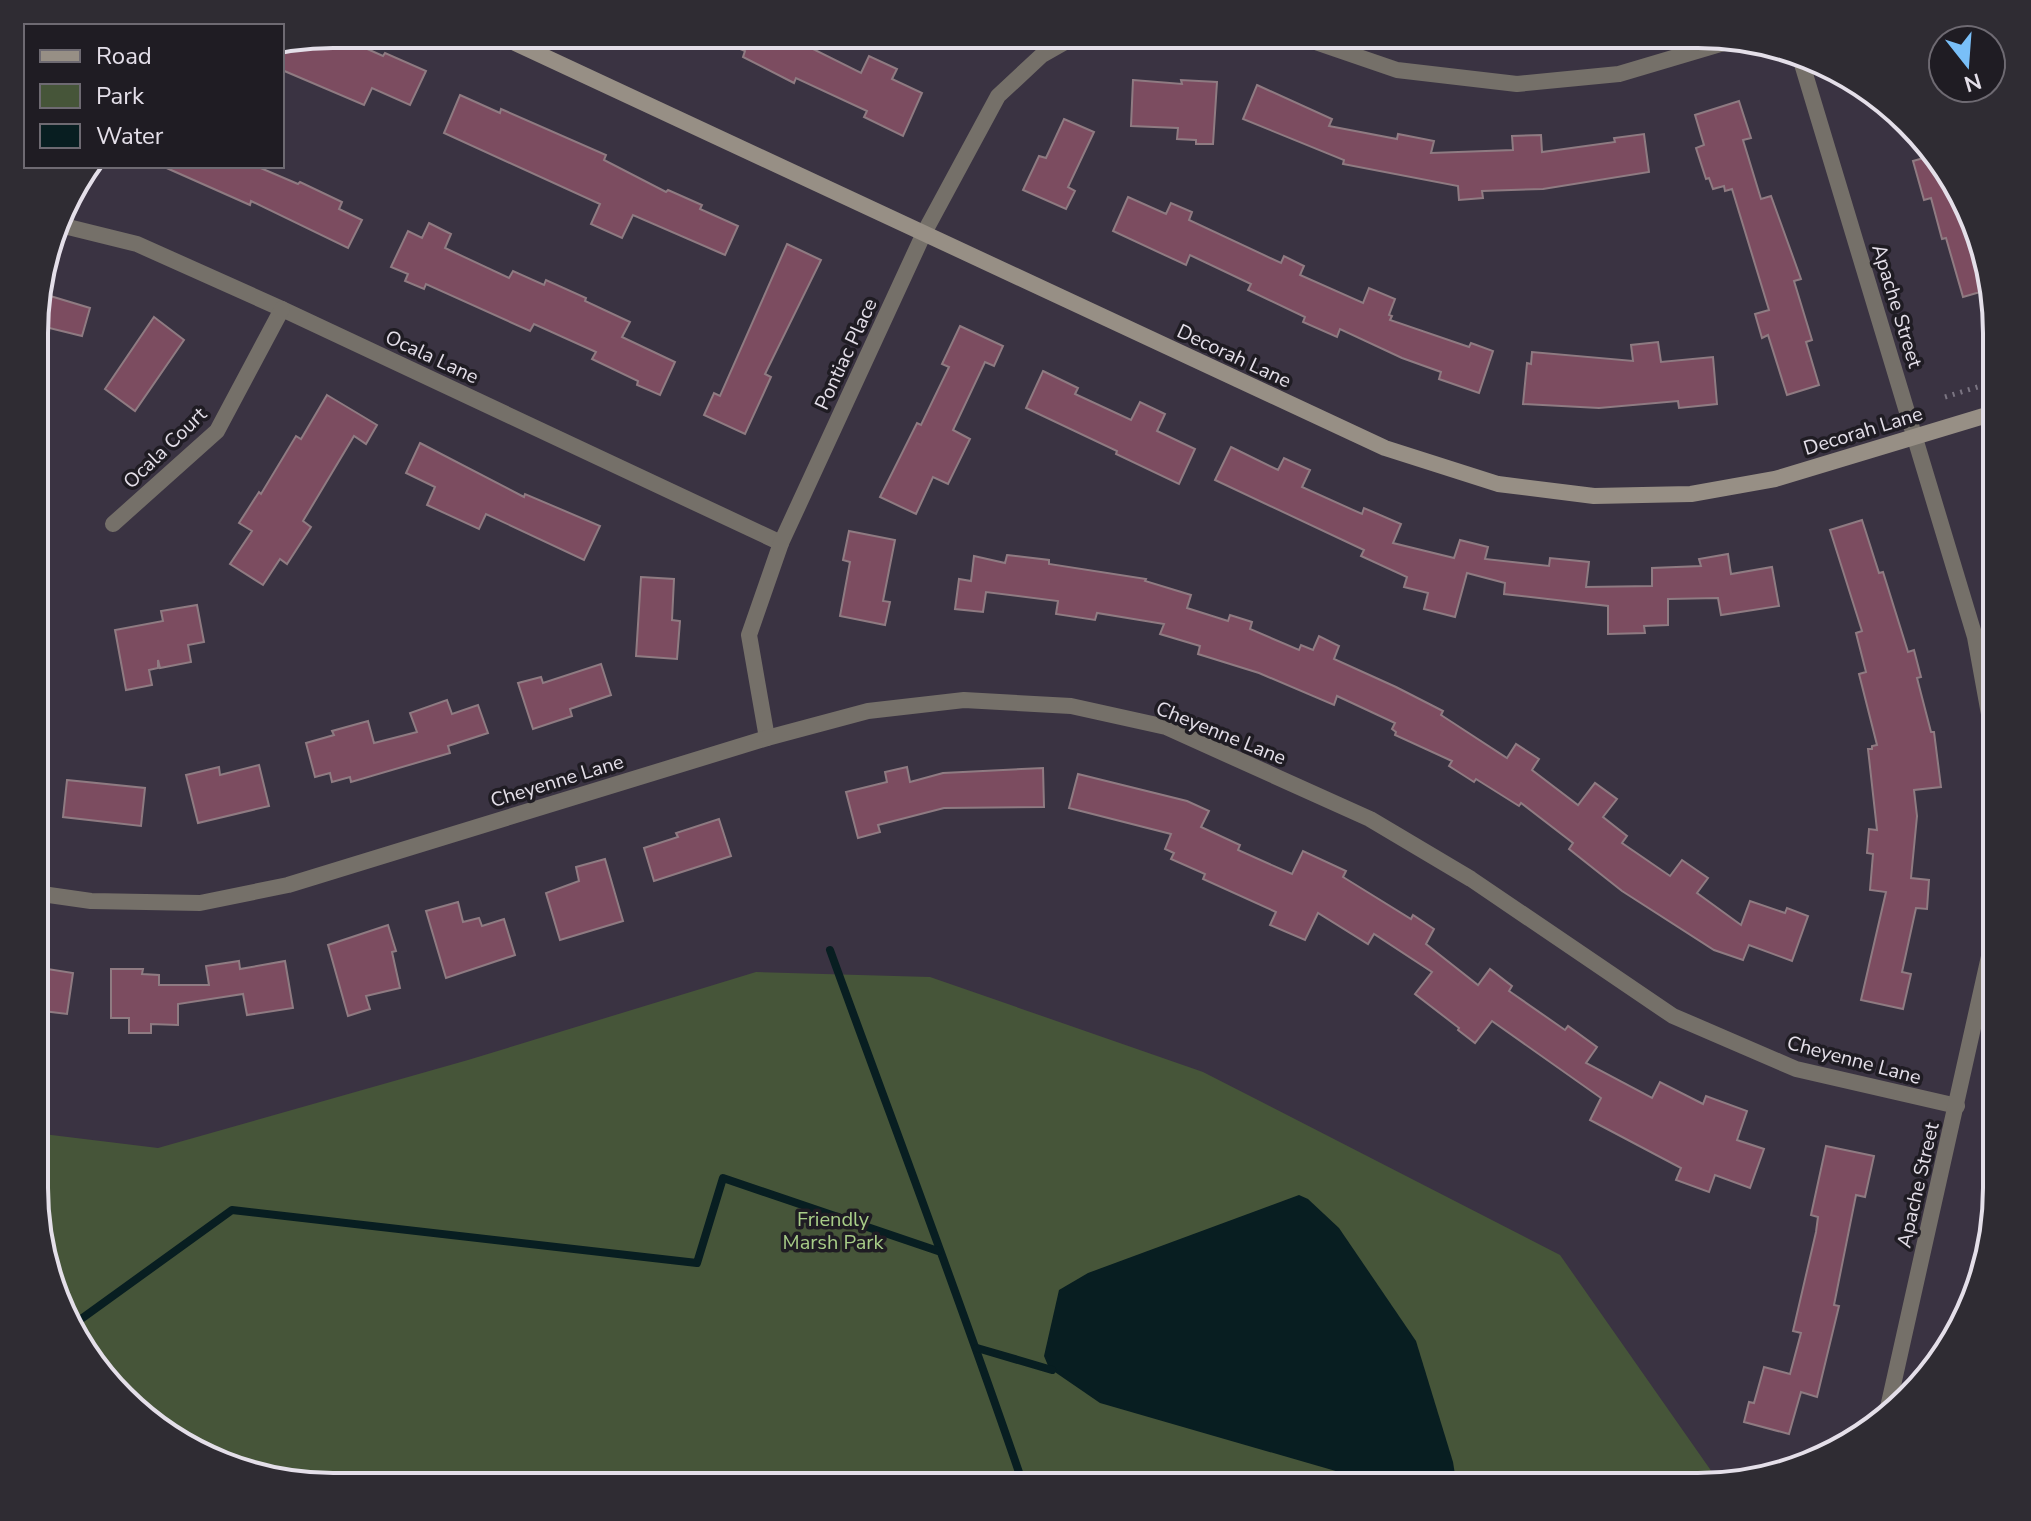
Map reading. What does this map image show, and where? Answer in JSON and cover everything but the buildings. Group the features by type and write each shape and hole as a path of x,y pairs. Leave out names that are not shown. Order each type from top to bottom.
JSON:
{"street":[{"name":"Decorah Lane","path":"526,48 1385,448 1498,484 1594,496 1691,494 1775,479 1983,416"},
{"name":"Pontiac Place","path":"767,738 749,635 781,543 924,233 998,96 1042,55 1054,48"},
{"path":"1333,48 1397,70 1517,84 1619,74 1705,48"},
{"name":"Apache Street","path":"1803,69 1975,637 1983,679"},
{"name":"Ocala Lane","path":"69,227 137,244 781,543"},
{"name":"Ocala Court","path":"113,524 217,431 282,309"},
{"name":"Cheyenne Lane","path":"49,895 91,901 200,903 288,885 767,738 868,711 964,700 1071,706 1166,727 1370,819 1471,879 1673,1016 1796,1069 1957,1106"},
{"name":"Apache Street","path":"1890,1398 1982,988"}],"path":[{"path":"1945,397 1983,385"}],"green space":[{"name":"Friendly Marsh Park","path":"756,972 930,977 1203,1072 1560,1255 1712,1472 333,1473 277,1468 241,1458 190,1435 131,1390 86,1330 63,1280 50,1225 49,1135 158,1148 468,1060"}],"water":[{"path":"1299,1195 1308,1199 1339,1228 1416,1341 1455,1473 1342,1473 1100,1403 1049,1368 1044,1356 1059,1290 1088,1273"}],"waterway":[{"path":"830,950 1019,1473"},
{"path":"80,1320 232,1210 697,1263 723,1178 938,1251"},
{"path":"977,1348 1052,1370"}]}
